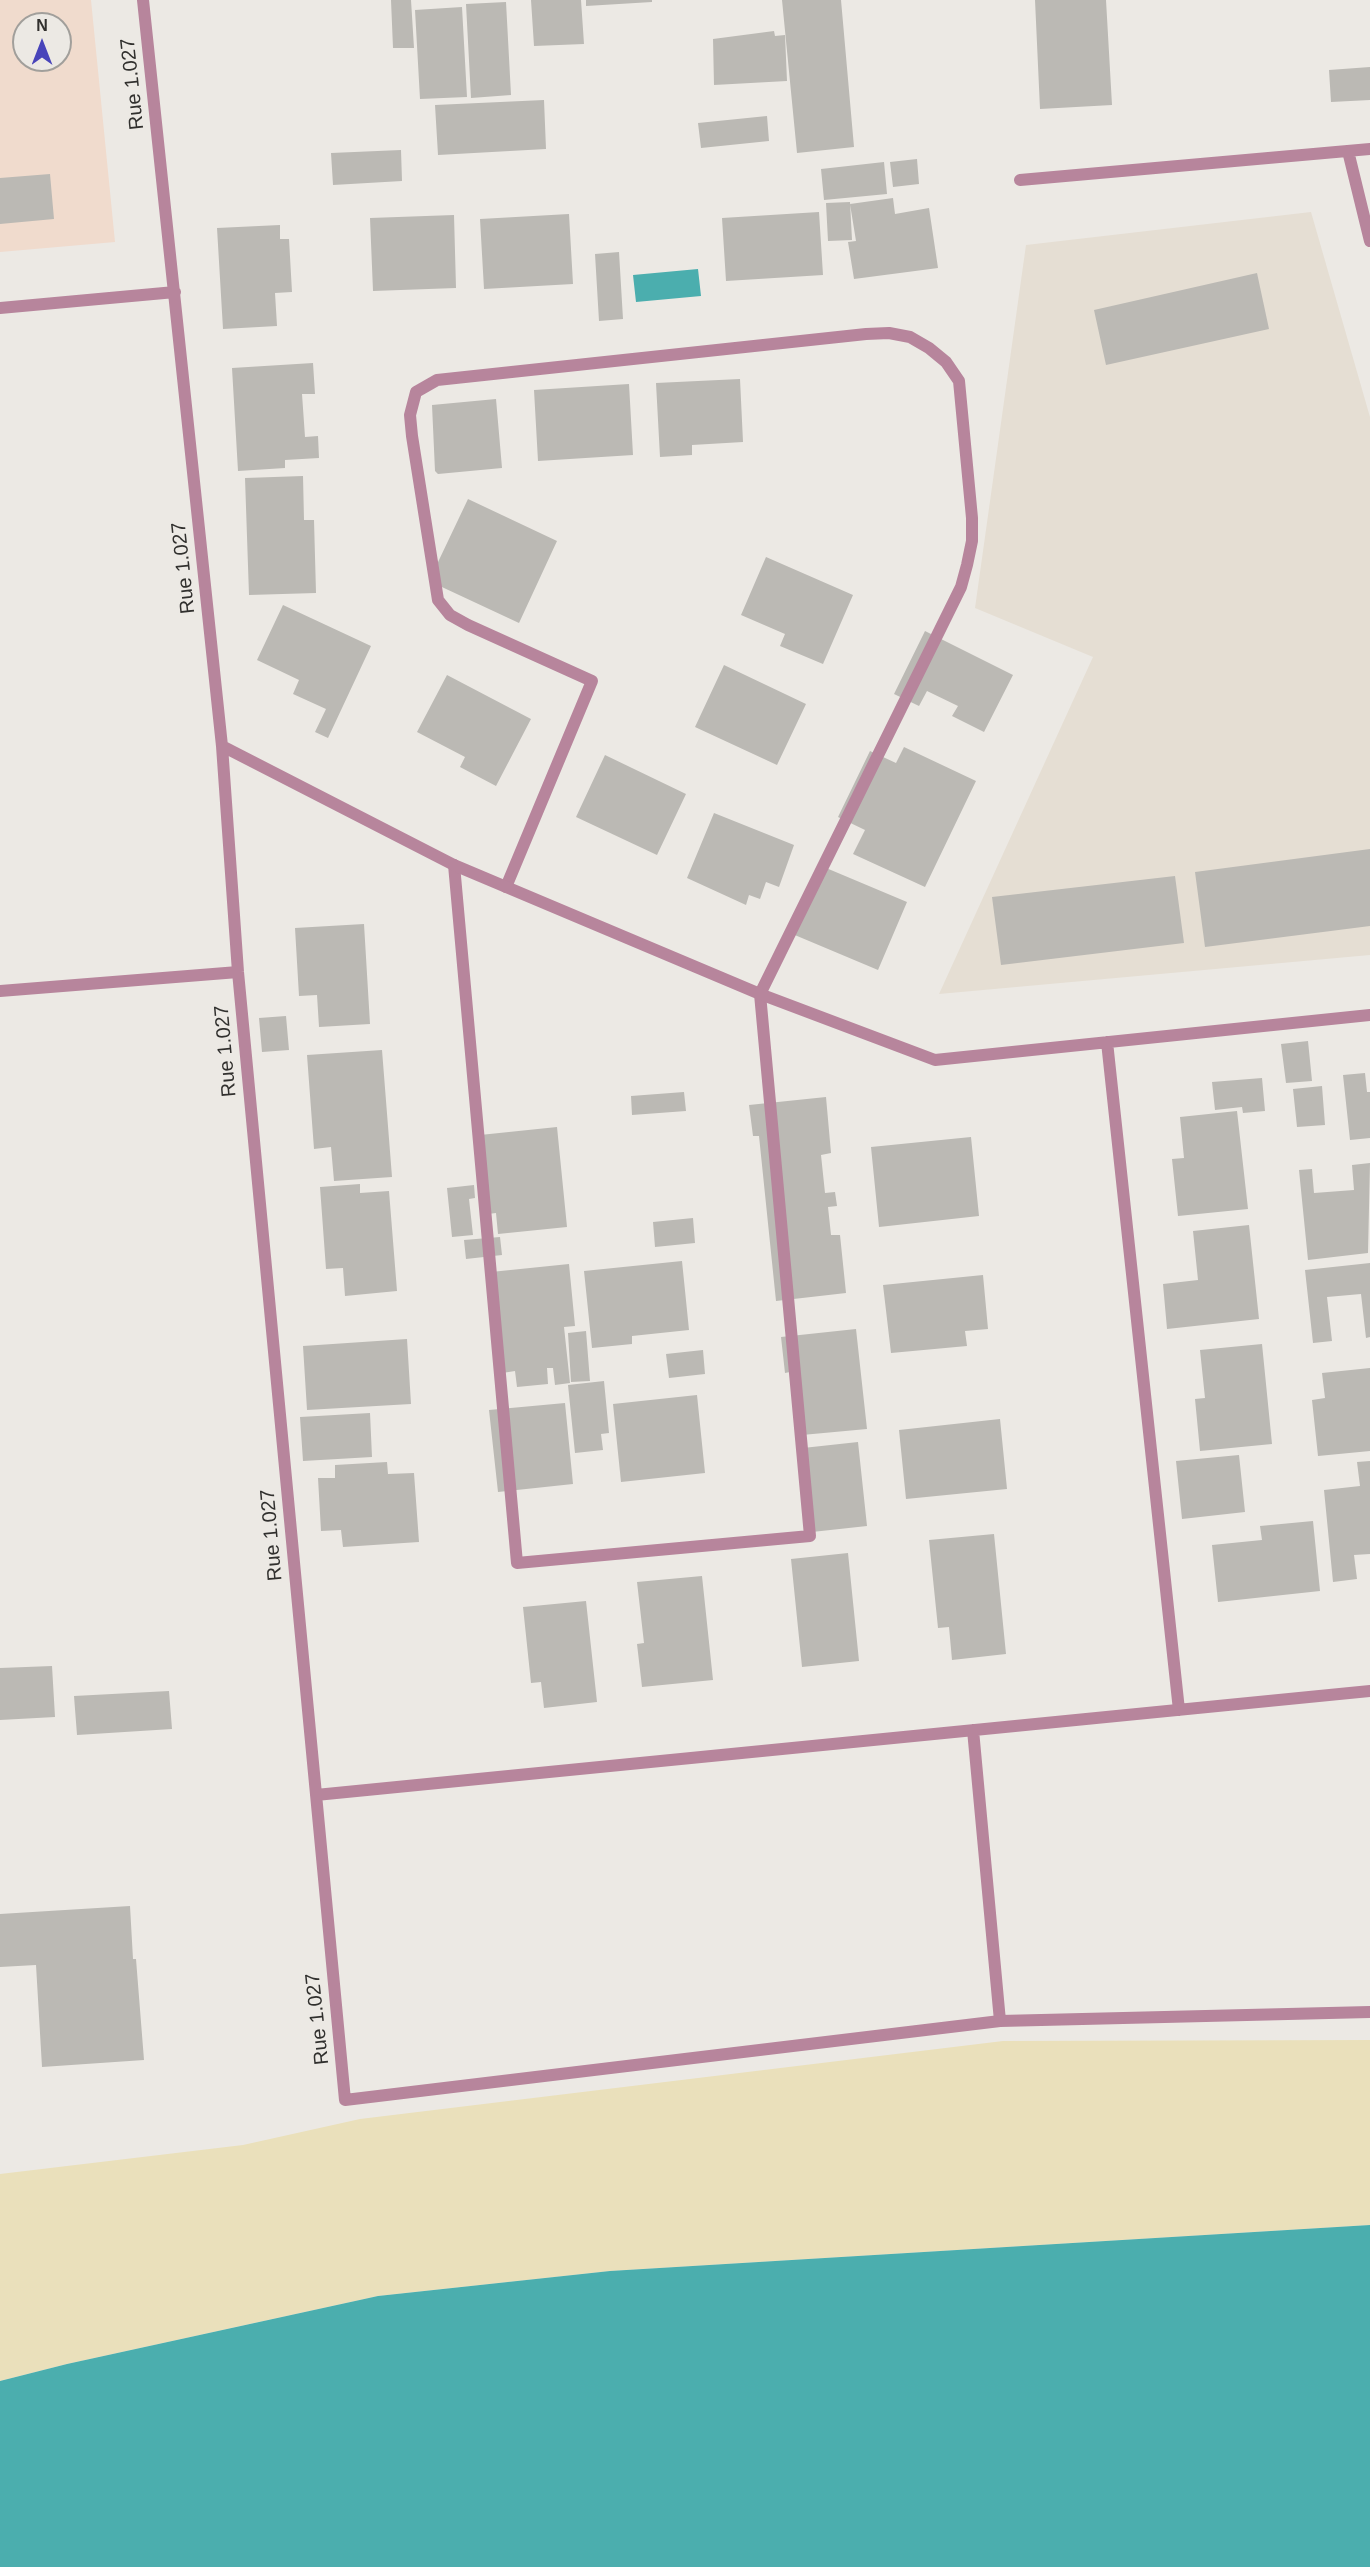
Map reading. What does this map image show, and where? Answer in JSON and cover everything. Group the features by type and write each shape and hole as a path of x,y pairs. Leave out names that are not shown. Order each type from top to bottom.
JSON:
{"street":[{"name":"Rue 1.027","path":"143,0 222,746 238,972 345,2100 1000,2021"},
{"path":"1020,180 1370,149"},
{"path":"1348,151 1370,240"},
{"path":"0,308 175,292"},
{"path":"454,865 517,1563 810,1536 760,994 961,587 968,565 972,541 972,518 959,381 946,362 929,348 910,337 889,333 866,334 448,379 437,381 416,392 410,415 412,436 438,600 450,615 468,625 592,681 506,887"},
{"path":"222,746 454,865 760,994 935,1060 1370,1015"},
{"path":"0,991 238,972"},
{"path":"1107,1042 1179,1710"},
{"path":"316,1795 1370,1691"},
{"path":"973,1730 1000,2021 1370,2012"}],"shaded area":[{"path":"0,0 91,0 115,242 0,252"},
{"path":"1311,212 1370,417 1370,955 939,994 1093,657 975,608 1026,245"}],"sand":[{"path":"1370,2040 1370,2225 610,2271 378,2296 67,2364 0,2381 0,2174 243,2145 360,2119 1003,2041"}],"water":[{"path":"698,269 701,296 636,302 633,275"},
{"path":"1370,2225 1370,2567 0,2567 0,2381 67,2364 378,2296 610,2271"}],"building":[{"path":"391,0 411,0 414,48 393,48"},
{"path":"531,0 581,0 584,44 534,46"},
{"path":"586,0 652,0 652,2 586,6"},
{"path":"782,0 841,0 854,147 797,153"},
{"path":"1035,0 1106,0 1112,105 1040,109"},
{"path":"506,2 511,95 471,98 466,4"},
{"path":"462,7 467,97 420,99 415,10"},
{"path":"774,31 775,36 785,35 787,81 714,85 713,39"},
{"path":"1370,67 1370,100 1331,102 1329,70"},
{"path":"544,100 546,149 438,155 435,105"},
{"path":"767,116 769,141 701,148 698,123"},
{"path":"401,150 402,181 333,185 331,153"},
{"path":"917,159 919,184 893,187 890,162"},
{"path":"884,162 887,194 824,200 821,169"},
{"path":"50,174 54,219 0,224 0,178"},
{"path":"893,198 895,214 929,208 938,268 854,279 848,242 856,241 850,204"},
{"path":"850,202 852,240 828,241 826,203"},
{"path":"819,212 823,275 726,281 722,218"},
{"path":"569,214 573,284 484,289 480,219"},
{"path":"454,215 456,288 373,291 370,218"},
{"path":"280,225 280,239 289,239 292,292 275,293 277,326 223,329 217,228"},
{"path":"619,252 623,319 599,321 595,254"},
{"path":"1257,273 1269,329 1106,365 1094,310"},
{"path":"313,363 315,394 302,394 305,437 318,436 319,458 285,460 285,468 238,471 232,368"},
{"path":"740,379 743,442 692,445 692,455 660,457 656,383"},
{"path":"629,384 633,455 538,461 534,390"},
{"path":"496,399 502,468 438,474 435,471 432,405"},
{"path":"303,476 304,520 314,520 316,593 249,595 245,478"},
{"path":"468,499 557,541 519,623 429,581"},
{"path":"766,557 853,595 823,664 780,646 785,634 741,615"},
{"path":"283,605 371,646 328,738 315,732 326,709 293,694 299,680 257,660"},
{"path":"925,631 1013,675 984,732 952,716 958,706 927,691 919,706 894,694"},
{"path":"724,665 806,704 777,765 695,727"},
{"path":"447,675 531,719 496,786 460,767 465,757 417,732"},
{"path":"904,747 976,781 925,887 853,854 865,830 838,817 870,751 896,763"},
{"path":"605,755 686,794 657,855 576,817"},
{"path":"714,813 794,845 779,887 766,882 760,899 749,895 746,905 687,878"},
{"path":"1370,849 1370,926 1205,947 1195,872"},
{"path":"819,865 907,902 878,970 790,933"},
{"path":"1175,876 1184,943 1001,965 992,897"},
{"path":"364,924 370,1024 319,1027 317,995 299,996 295,928"},
{"path":"286,1016 289,1050 262,1052 259,1018"},
{"path":"1308,1041 1312,1081 1286,1083 1281,1044"},
{"path":"382,1050 392,1177 334,1181 331,1147 314,1149 307,1055"},
{"path":"1365,1073 1367,1092 1370,1092 1370,1138 1350,1140 1343,1075"},
{"path":"1262,1078 1265,1111 1243,1113 1242,1107 1215,1110 1212,1082"},
{"path":"1322,1086 1325,1125 1297,1127 1293,1089"},
{"path":"684,1092 686,1111 632,1115 631,1096"},
{"path":"826,1097 831,1153 821,1155 825,1193 835,1192 837,1206 828,1207 831,1235 840,1235 846,1293 776,1301 759,1136 753,1136 749,1105"},
{"path":"1237,1111 1248,1209 1178,1216 1172,1159 1184,1158 1180,1117"},
{"path":"557,1127 567,1227 498,1234 496,1213 488,1214 480,1135"},
{"path":"971,1137 979,1216 879,1227 871,1147"},
{"path":"1370,1163 1368,1253 1308,1260 1299,1170 1312,1169 1314,1193 1354,1190 1352,1165"},
{"path":"360,1184 360,1193 389,1191 397,1291 345,1296 343,1268 326,1269 320,1187"},
{"path":"474,1185 475,1198 469,1199 473,1235 452,1237 447,1188"},
{"path":"693,1218 695,1243 655,1247 653,1222"},
{"path":"1249,1225 1259,1319 1167,1329 1163,1284 1198,1280 1193,1231"},
{"path":"500,1237 502,1255 466,1259 464,1240"},
{"path":"682,1261 689,1330 632,1336 632,1344 592,1348 584,1271"},
{"path":"1370,1263 1370,1337 1366,1338 1361,1294 1327,1297 1332,1341 1313,1343 1305,1270"},
{"path":"569,1264 575,1326 564,1327 570,1383 555,1385 553,1368 547,1368 548,1384 517,1387 515,1371 496,1374 491,1272"},
{"path":"983,1275 988,1329 965,1331 967,1346 891,1353 883,1285"},
{"path":"856,1329 867,1429 802,1435 795,1371 785,1373 781,1337"},
{"path":"586,1331 590,1381 571,1382 568,1333"},
{"path":"407,1339 411,1404 307,1410 303,1346"},
{"path":"1262,1344 1272,1444 1200,1451 1195,1399 1205,1398 1200,1350"},
{"path":"703,1350 705,1374 669,1378 666,1354"},
{"path":"1370,1368 1370,1451 1318,1456 1312,1400 1325,1398 1322,1373"},
{"path":"604,1381 609,1433 601,1434 603,1450 575,1453 568,1385"},
{"path":"697,1395 705,1473 621,1482 613,1404"},
{"path":"565,1403 573,1484 498,1492 489,1410"},
{"path":"370,1413 372,1457 303,1461 300,1417"},
{"path":"1000,1419 1007,1489 906,1499 899,1430"},
{"path":"858,1442 867,1526 812,1532 803,1448"},
{"path":"1239,1455 1245,1512 1182,1519 1176,1461"},
{"path":"1370,1461 1370,1554 1354,1555 1357,1579 1333,1582 1324,1490 1360,1486 1357,1462"},
{"path":"387,1462 388,1474 414,1473 419,1542 343,1547 341,1530 321,1531 318,1478 335,1478 335,1465"},
{"path":"1313,1521 1320,1591 1218,1602 1212,1545 1262,1540 1260,1526"},
{"path":"994,1534 1006,1654 952,1660 949,1627 938,1628 929,1540"},
{"path":"848,1553 859,1661 802,1667 791,1559"},
{"path":"702,1576 713,1680 642,1687 637,1644 644,1643 637,1582"},
{"path":"586,1601 597,1702 544,1708 541,1682 531,1683 523,1607"},
{"path":"52,1666 55,1717 0,1720 0,1668"},
{"path":"169,1691 172,1729 77,1735 74,1696"},
{"path":"130,1906 133,1959 136,1959 144,2060 42,2067 36,1965 0,1967 0,1914"}]}
